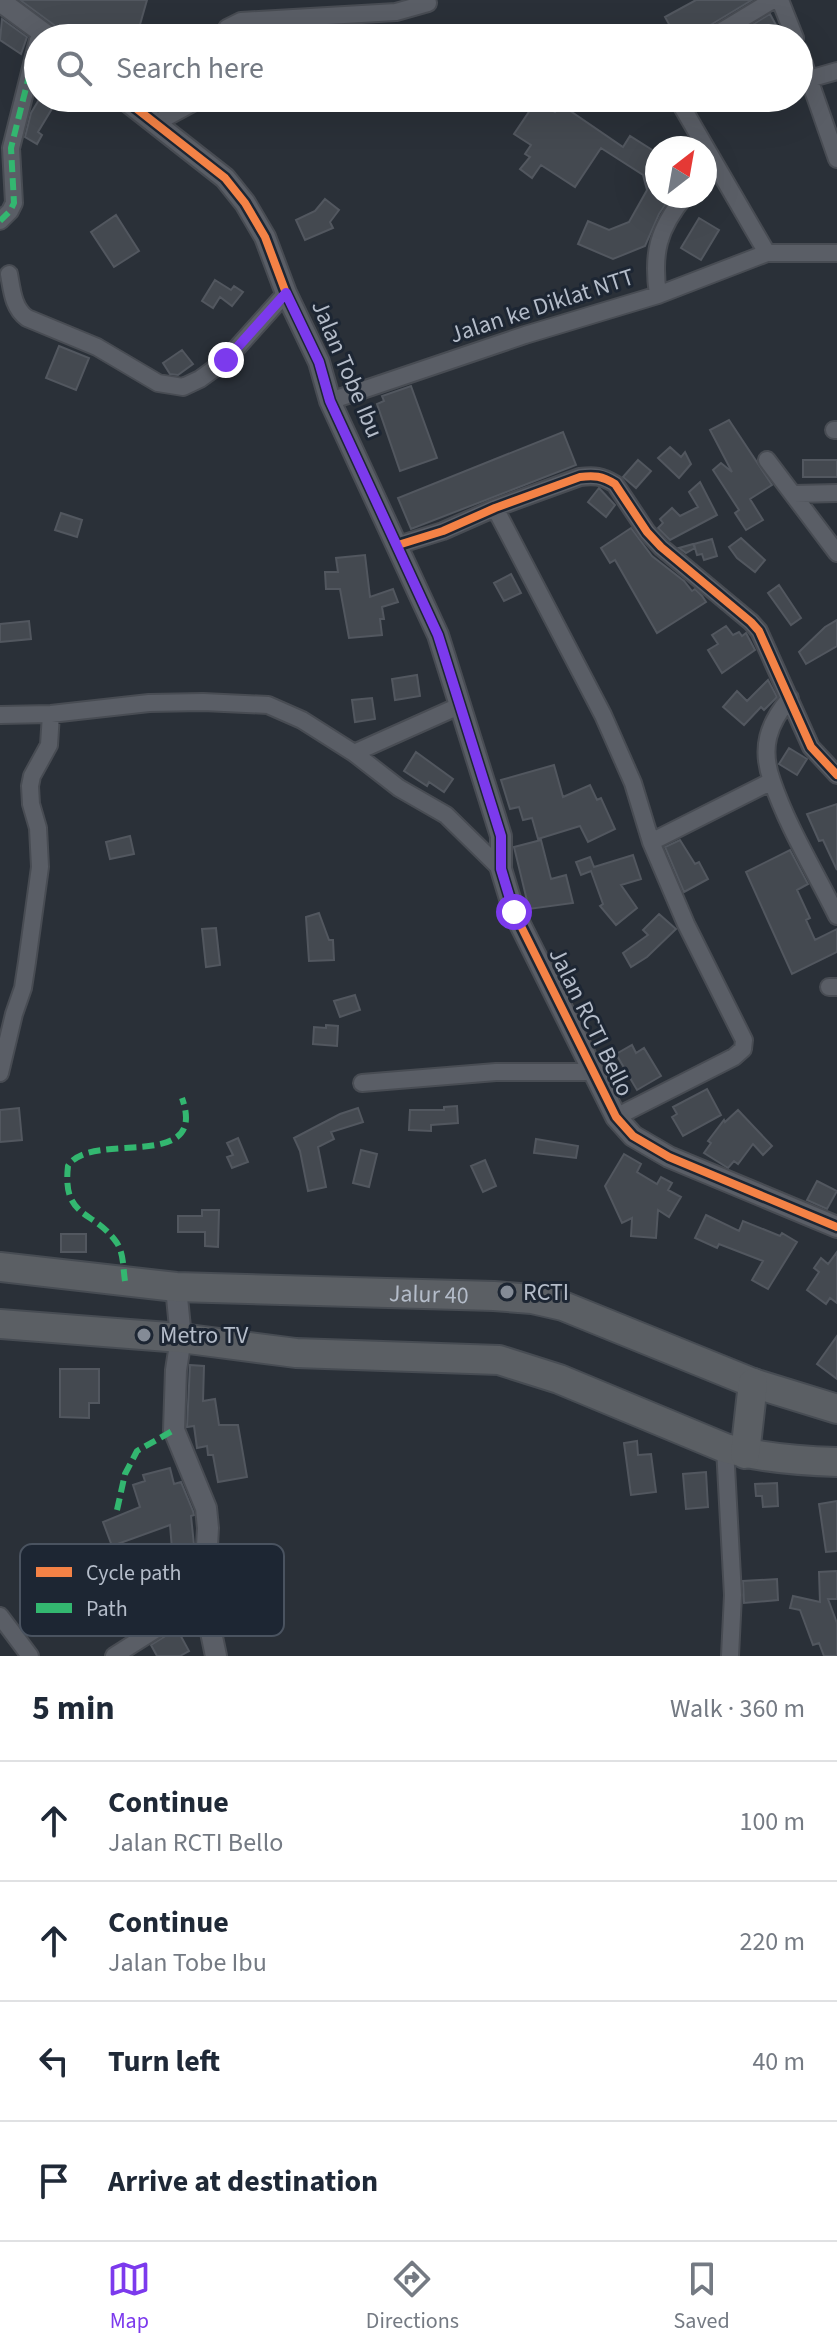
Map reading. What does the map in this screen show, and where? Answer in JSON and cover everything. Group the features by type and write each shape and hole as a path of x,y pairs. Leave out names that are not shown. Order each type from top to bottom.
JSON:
{"highway":[{"name":"Jalur 40","path":"0,1267 176,1287 532,1299 563,1306 753,1383 837,1409"},
{"path":"0,1324 181,1338 296,1353 499,1360 559,1379 735,1451 803,1461 837,1462"},
{"path":"735,1451 753,1383"}],"street":[{"path":"733,24 773,0"},
{"path":"780,0 789,24"},
{"path":"0,1 27,24"},
{"path":"235,24 369,6 396,12 428,3"},
{"path":"813,78 837,71"},
{"path":"813,90 837,159"},
{"path":"0,221 14,203 11,148 24,101"},
{"name":"Jalan Tobe Ibu","path":"140,112 225,178 245,203 265,237 286,293 319,362 330,401 438,635 459,706"},
{"path":"154,124 178,112"},
{"path":"684,112 695,136"},
{"path":"717,180 767,253"},
{"path":"658,295 653,266 656,248 677,208"},
{"name":"Jalan ke Diklat NTT","path":"330,401 525,335 658,295 767,253 837,253"},
{"path":"9,274 13,297 21,314 97,347 142,375 168,386 191,385 226,360 286,293"},
{"path":"767,460 837,553"},
{"path":"398,545 443,531 580,477 594,475 608,480 621,492 647,532 661,547 759,631 811,747 837,775"},
{"path":"794,494 837,493"},
{"path":"495,508 603,715 633,783 651,842 745,1046 734,1057 616,1117"},
{"path":"790,698 775,716 764,752 785,818 800,841 837,916"},
{"path":"0,715 51,714 149,703 268,705 302,720 354,753 399,788 446,815 501,869"},
{"path":"354,753 459,706"},
{"name":"Jalan RCTI Bello","path":"459,706 501,836 501,869 514,912 616,1117 633,1136 669,1157 837,1227"},
{"path":"0,1073 27,962 40,867 38,828 30,786 49,745 51,714"},
{"path":"651,842 772,781"},
{"path":"362,1083 520,1071 593,1072"},
{"path":"176,1287 181,1338 176,1370 174,1430 206,1508 207,1544"},
{"path":"730,1656 735,1451"},
{"path":"0,1616 27,1655"},
{"path":"114,1656 146,1636"},
{"path":"212,1636 216,1656"}],"building":[{"path":"20,0 147,0 140,24 53,24"},
{"path":"696,0 752,0 712,24 669,24 665,17"},
{"path":"770,14 775,24 754,24"},
{"path":"2,19 24,35 21,54 0,40"},
{"path":"50,112 38,132 42,135 37,144 25,137 31,113"},
{"path":"529,112 572,112 623,147 630,136 645,145 645,182 643,175 601,148 575,187 541,165 532,178 520,169 530,157 525,154 531,145 514,134"},
{"path":"645,194 645,208 663,208 645,246 613,259 578,244 588,221 609,230 629,222"},
{"path":"325,199 339,210 330,222 333,228 305,240 296,220 315,211"},
{"path":"116,215 139,251 114,267 91,232"},
{"path":"699,218 719,230 701,260 681,248"},
{"path":"215,280 231,290 234,286 243,292 232,306 220,297 213,308 202,301"},
{"path":"59,346 89,358 76,390 46,378"},
{"path":"182,350 193,364 178,375 170,374 163,363"},
{"path":"411,386 437,458 400,471 377,404 384,401 382,396"},
{"path":"729,420 772,485 750,499 763,520 746,530 735,513 739,510 713,470 721,463 732,472 710,430"},
{"path":"563,432 576,465 411,529 398,498"},
{"path":"670,447 681,457 685,452 691,464 679,478 658,458"},
{"path":"638,460 651,471 636,488 623,477"},
{"path":"803,460 837,460 837,477 803,477"},
{"path":"700,482 717,515 670,540 658,528 663,523 660,519 672,508 680,516 698,507 689,492"},
{"path":"599,488 615,505 606,517 588,502"},
{"path":"61,513 82,520 77,537 55,530"},
{"path":"631,528 652,556 692,591 695,589 706,602 657,633 615,560 610,563 601,548"},
{"path":"741,538 765,560 755,572 729,547"},
{"path":"712,539 717,556 704,560 702,554 697,555 694,544"},
{"path":"693,544 695,548 686,553 679,548"},
{"path":"365,555 370,597 393,589 398,602 382,607 382,635 349,638 340,589 326,589 325,572 338,572 336,558"},
{"path":"511,574 521,593 504,601 494,583"},
{"path":"779,585 801,618 791,625 768,593"},
{"path":"837,620 837,646 806,664 799,652"},
{"path":"29,621 31,639 0,642 0,624"},
{"path":"726,626 733,635 746,633 755,650 722,673 708,650 718,644 712,635"},
{"path":"417,675 420,696 395,700 392,679"},
{"path":"768,680 777,697 764,710 761,707 744,725 723,707 737,691 747,701"},
{"path":"372,698 375,719 355,722 352,700"},
{"path":"789,748 807,759 797,775 779,764"},
{"path":"416,752 453,779 444,792 429,782 427,786 404,771"},
{"path":"554,765 563,797 590,785 597,800 601,798 615,829 588,842 580,826 538,839 532,818 523,820 519,807 510,809 501,780"},
{"path":"837,804 837,870 807,814"},
{"path":"130,836 134,854 110,859 106,842"},
{"path":"541,840 551,879 566,875 573,903 529,909 514,847"},
{"path":"680,840 695,864 699,862 708,879 684,892 665,847"},
{"path":"790,850 808,884 797,890 810,918 806,920 815,940 837,929 837,952 792,974 746,872"},
{"path":"633,855 641,879 621,885 637,908 616,925 600,906 603,904 591,871 581,875 576,862 590,857 594,867"},
{"path":"319,913 329,940 333,940 334,960 309,961 306,917"},
{"path":"659,914 676,929 647,957 631,967 623,953 648,935 643,930"},
{"path":"216,928 220,965 206,967 202,929"},
{"path":"355,995 360,1010 340,1017 334,1001"},
{"path":"326,1025 338,1026 337,1046 313,1044 314,1027 326,1028"},
{"path":"632,1045 636,1053 644,1048 661,1076 637,1090 616,1054"},
{"path":"707,1089 721,1115 683,1136 672,1117 677,1114 673,1107"},
{"path":"457,1106 458,1123 431,1125 431,1131 409,1130 410,1110 444,1110 444,1107"},
{"path":"19,1108 22,1140 0,1142 0,1110"},
{"path":"358,1108 363,1122 331,1132 334,1139 318,1147 326,1187 308,1191 300,1151 294,1138"},
{"path":"738,1110 772,1146 763,1155 753,1144 738,1164 734,1161 728,1168 704,1153 711,1143 708,1141 724,1120"},
{"path":"238,1138 248,1162 232,1168 227,1157 233,1155 227,1143"},
{"path":"536,1139 578,1146 576,1158 534,1153"},
{"path":"361,1150 377,1154 369,1187 353,1183"},
{"path":"624,1154 641,1164 637,1172 657,1184 661,1177 672,1183 668,1190 681,1197 669,1217 658,1210 656,1238 631,1236 632,1218 622,1223 605,1186"},
{"path":"485,1160 496,1186 483,1192 471,1166"},
{"path":"817,1181 837,1191 827,1209 807,1200"},
{"path":"202,1210 219,1210 218,1247 205,1246 205,1232 178,1232 178,1216 202,1216"},
{"path":"706,1215 739,1231 743,1221 780,1236 782,1233 797,1242 768,1289 752,1280 763,1261 719,1244 717,1248 695,1238"},
{"path":"61,1234 86,1234 86,1252 61,1252"},
{"path":"837,1252 837,1303 830,1298 826,1304 807,1290 819,1272 814,1268 821,1258 828,1264"},
{"path":"837,1336 837,1379 817,1364"},
{"path":"190,1365 204,1366 203,1401 215,1399 219,1425 238,1425 247,1477 218,1482 213,1455 208,1455 207,1446 197,1448 194,1426 187,1427"},
{"path":"60,1369 99,1369 99,1403 89,1403 89,1418 60,1417"},
{"path":"637,1441 638,1455 651,1454 656,1492 631,1495 624,1443"},
{"path":"170,1468 174,1484 181,1482 194,1515 191,1516 194,1544 172,1544 170,1525 111,1544 103,1522 140,1507 133,1485 145,1481 143,1475"},
{"path":"706,1472 708,1507 686,1509 683,1474"},
{"path":"777,1483 778,1506 763,1507 762,1496 756,1496 755,1484"},
{"path":"837,1501 837,1551 826,1552 819,1504"},
{"path":"837,1571 837,1599 828,1599 837,1623 837,1656 824,1656 819,1643 813,1645 800,1610 790,1608 793,1596 820,1602 819,1572"},
{"path":"777,1579 778,1600 744,1603 743,1581"},
{"path":"166,1636 181,1636 189,1651 180,1656 157,1656 151,1645"}],"marked path":[{"path":"0,221 14,203 11,148 24,96"},
{"path":"125,1281 117,1243 82,1212 70,1196 68,1166 81,1156 99,1150 144,1147 164,1143 179,1135 186,1121 182,1098"},
{"path":"117,1510 125,1474 137,1451 174,1430"}],"cycle path":[{"path":"141,112 225,178 245,203 265,237 286,293 319,362 330,401 438,635 501,836 501,869 514,912 616,1117 633,1136 669,1157 837,1227"},
{"path":"398,545 443,531 580,477 610,481 661,547 759,631 811,747 837,775"}],"place":[{"name":"RCTI","path":"507,1292"},
{"name":"Metro TV","path":"144,1335"}],"route":[{"path":"226,360 286,293 319,362 330,401 438,635 501,836 501,869 514,912"}]}
